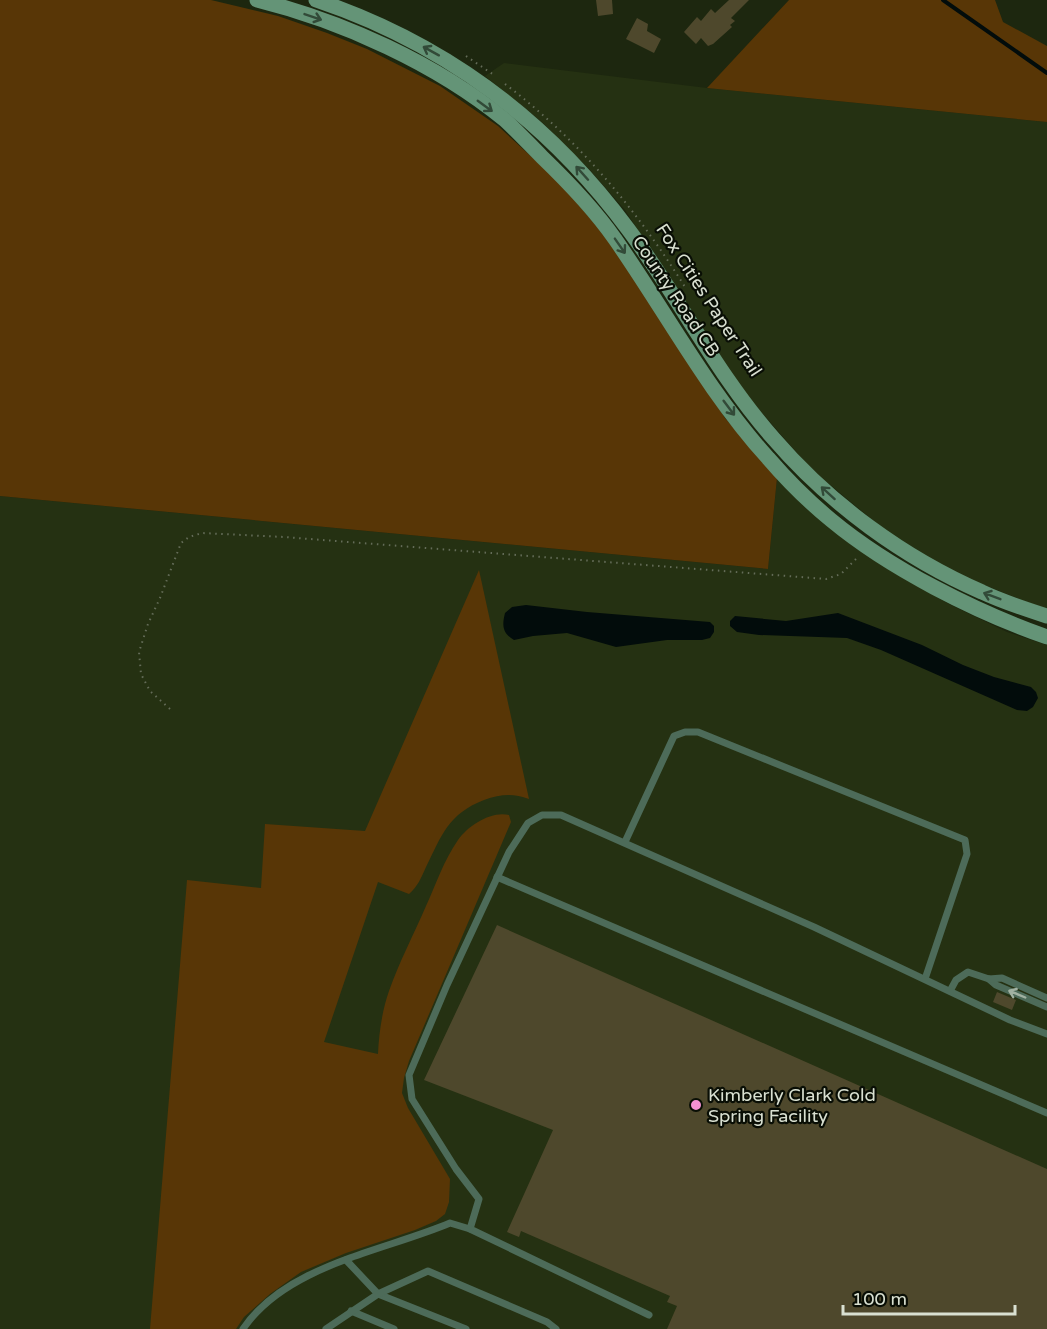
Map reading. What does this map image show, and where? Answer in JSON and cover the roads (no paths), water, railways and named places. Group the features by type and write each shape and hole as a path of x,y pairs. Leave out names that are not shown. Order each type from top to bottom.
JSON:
{"main road":[{"name":"County Road CB","path":"257,0 312,16 393,50 430,69 505,120 560,174 613,236 711,385 768,458 832,521 905,571 943,592 1047,637"},
{"name":"County Road CB","path":"316,0 351,12 402,35 441,57 473,76 543,132 603,197 629,230 753,415 775,441 842,505 890,541 936,570 982,592 1047,616"}],"lane":[{"path":"625,842 674,736 685,732 698,732 965,840 967,854 925,980"},
{"path":"470,1229 479,1199 456,1168 412,1099 409,1075 509,852 528,822 542,815 561,815 625,842 1010,1020 1047,1034"},
{"path":"497,877 1047,1113"},
{"path":"950,991 956,980 968,972 989,978 1002,978 1047,998"},
{"path":"989,978 996,986 1047,1007"},
{"path":"243,1329 248,1321 273,1298 303,1277 450,1223 470,1229 649,1315"},
{"path":"346,1260 378,1294 466,1329"},
{"path":"326,1329 378,1294 428,1271 547,1322 556,1329"},
{"path":"351,1311 394,1329"}],"waterway":[{"path":"943,0 1047,73"}],"place":[{"name":"Kimberly Clark Cold Spring Facility","path":"696,1105"}]}
